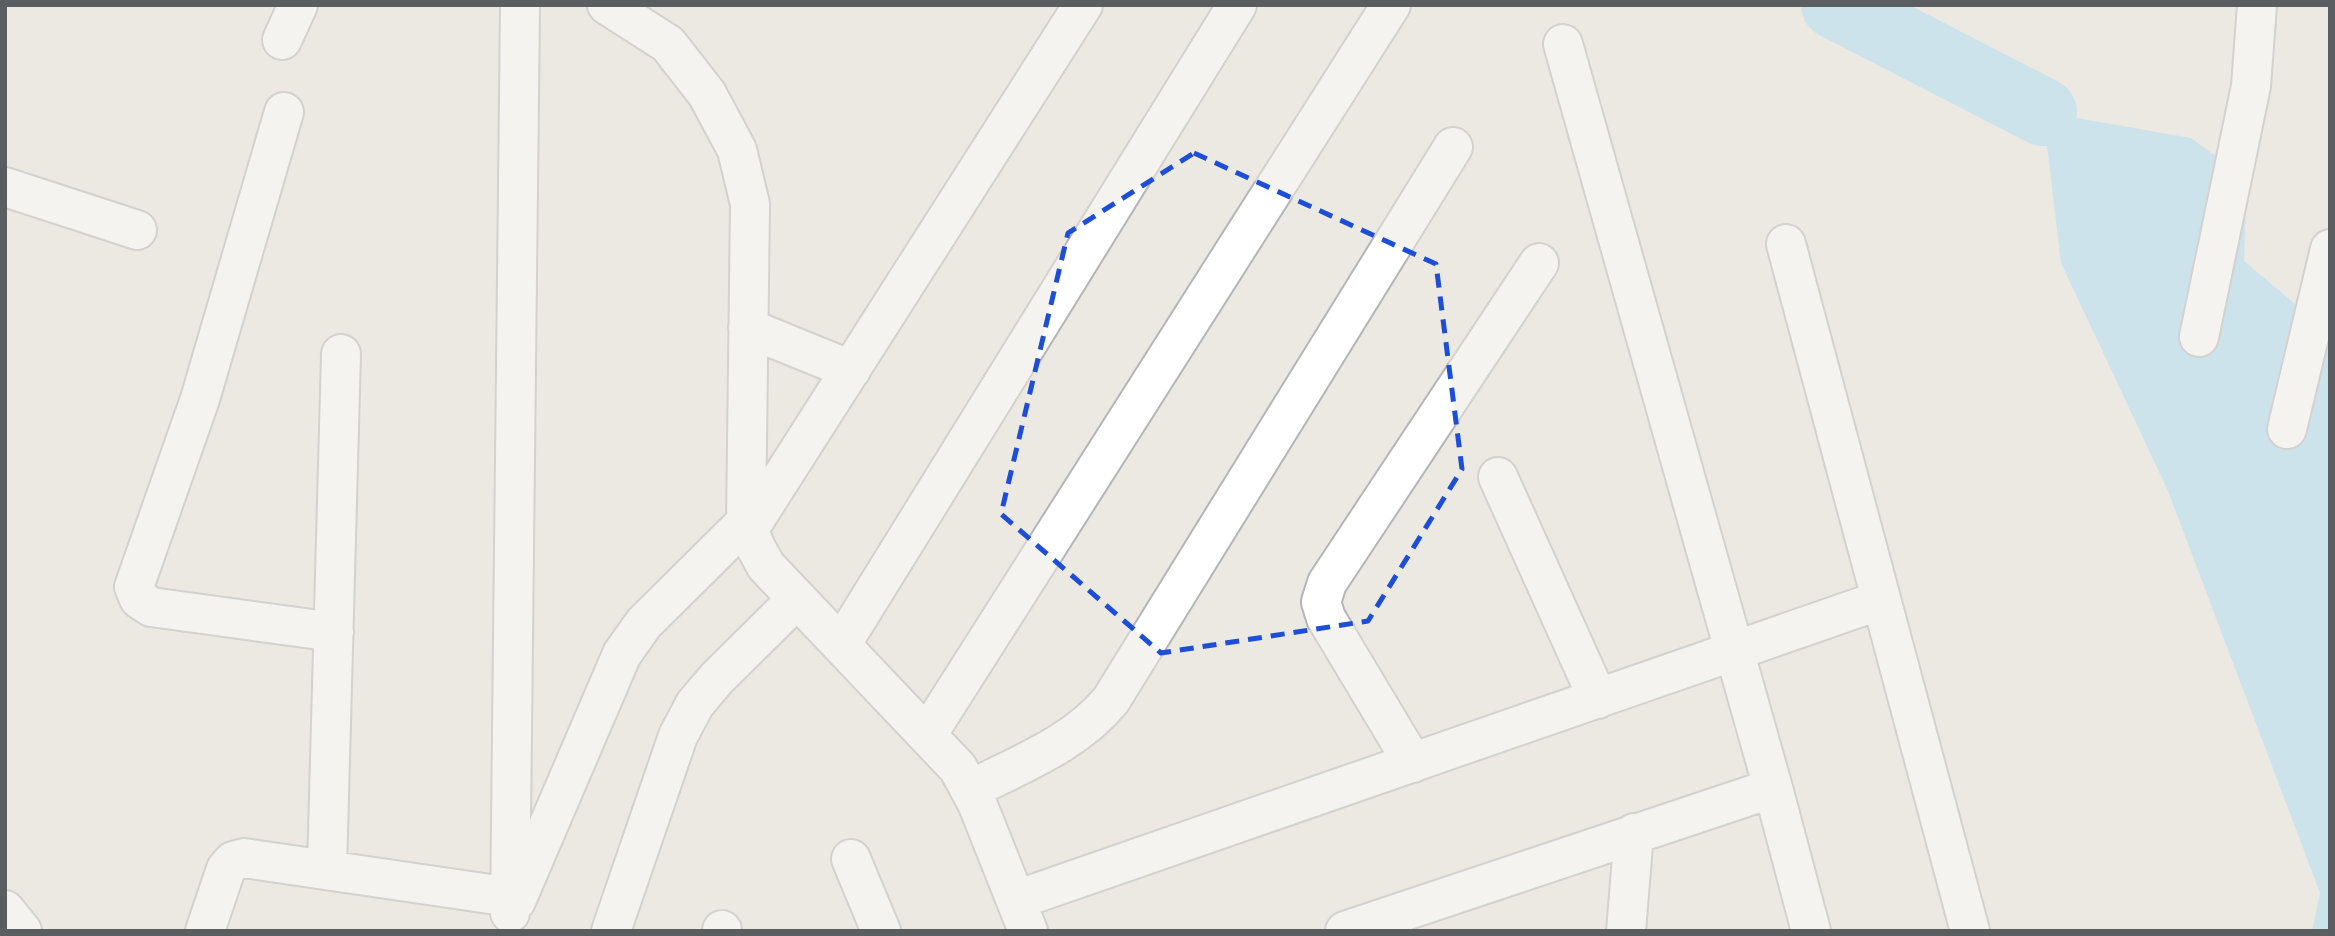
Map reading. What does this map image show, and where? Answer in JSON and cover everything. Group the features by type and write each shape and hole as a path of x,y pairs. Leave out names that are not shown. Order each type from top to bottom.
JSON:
{"street":[{"path":"282,40 298,5"},
{"path":"507,914 520,5"},
{"path":"507,914 530,871 622,654 644,623 748,525 851,370 1083,5"},
{"path":"841,645 1237,5"},
{"path":"927,735 1391,5"},
{"path":"2199,337 2251,86 2256,5"},
{"path":"613,7 668,44 707,94 737,149 750,204 748,525 755,546 766,566 958,768 970,790 1022,915 1413,763 1881,600"},
{"path":"1563,44 1811,931"},
{"path":"284,112 200,399 134,587 139,599 151,607 334,632"},
{"path":"970,790 1073,737 1095,720 1111,700 1453,147"},
{"path":"5,187 137,230"},
{"path":"1786,244 1970,931"},
{"path":"2287,429 2330,249"},
{"path":"1413,763 1326,618 1321,602 1327,583 1539,263"},
{"path":"748,328 851,370"},
{"path":"327,870 341,355"},
{"path":"1498,477 1598,699"},
{"path":"611,931 678,736 695,704 717,678 797,599"},
{"path":"1345,931 1773,788"},
{"path":"1626,931 1634,834"},
{"path":"205,931 226,869 233,861 244,858 327,870 507,914"},
{"path":"850,859 881,931"},
{"path":"5,910 22,931"}],"highlighted area":[{"path":"1194,153 1436,264 1462,469 1368,621 1161,653 1001,514 1068,233"}],"water":[{"path":"2043,112 2191,138 2247,179 2244,261 2330,333 2330,931 2312,931 2320,893 2168,491 2061,263"}],"waterway":[{"path":"1835,5 2043,112"}]}
